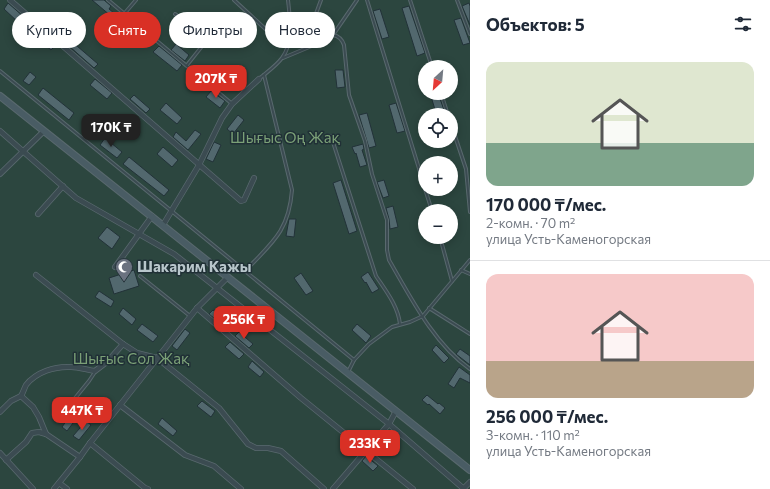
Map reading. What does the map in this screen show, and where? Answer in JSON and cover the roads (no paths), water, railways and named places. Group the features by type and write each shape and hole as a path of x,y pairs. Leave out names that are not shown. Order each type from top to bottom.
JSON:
{"street":[{"path":"10,0 241,201 244,200 254,178"},
{"path":"163,225 199,165 222,118 232,104 259,79"},
{"path":"0,96 470,470"},
{"path":"0,131 76,198 174,254 218,288 389,424 463,489 470,482"},
{"path":"0,174 44,131"},
{"path":"38,214 63,186"},
{"path":"115,267 152,216"},
{"path":"36,275 122,344 137,353 157,358 219,408 248,444 256,448 268,448 281,451 324,489"},
{"path":"54,489 190,316 227,278"},
{"path":"197,308 301,398 413,489"},
{"path":"0,412 11,401 21,396 27,385 38,375 56,367 72,367 95,371 108,361 122,344"},
{"path":"21,396 33,407 46,434"},
{"path":"120,405 185,455 214,466 241,489"},
{"path":"333,489 389,424 396,411"},
{"path":"6,460 26,442 32,433 39,432 46,434 80,457"},
{"path":"90,443 148,489"},
{"path":"0,453 33,489"},
{"path":"59,483 67,489"}],"lane":[{"path":"108,0 122,12"},
{"path":"126,12 136,0"},
{"path":"234,0 265,29"},
{"path":"283,58 289,45 290,37 288,0"},
{"path":"316,12 321,0"},
{"path":"335,31 356,0"},
{"path":"367,0 418,165"},
{"path":"410,0 430,60"},
{"path":"457,0 470,34"},
{"path":"335,35 342,40 344,45 349,95 365,141 372,174 387,220 387,250 389,260 433,333 447,349 470,369"},
{"path":"161,44 232,104"},
{"path":"187,65 201,48"},
{"path":"259,79 283,58 306,48"},
{"path":"0,71 354,360"},
{"path":"245,271 280,234 284,226 291,201 292,190 264,75"},
{"path":"331,136 376,276 389,296 399,316 400,324"},
{"path":"458,145 466,169 470,212"},
{"path":"442,244 452,281"},
{"path":"348,373 354,360 369,344 392,327 410,322 422,316 470,260"},
{"path":"461,270 470,274"},
{"path":"140,276 190,316"},
{"path":"428,308 470,334"},
{"path":"63,413 89,381 95,371"}],"place":[{"name":"Шакарим Кажы","path":"124,282"}],"park label":[{"name":"Шығыс Оң Жақ","path":"285,138"},
{"name":"Шығыс Сол Жақ","path":"131,359"}]}
